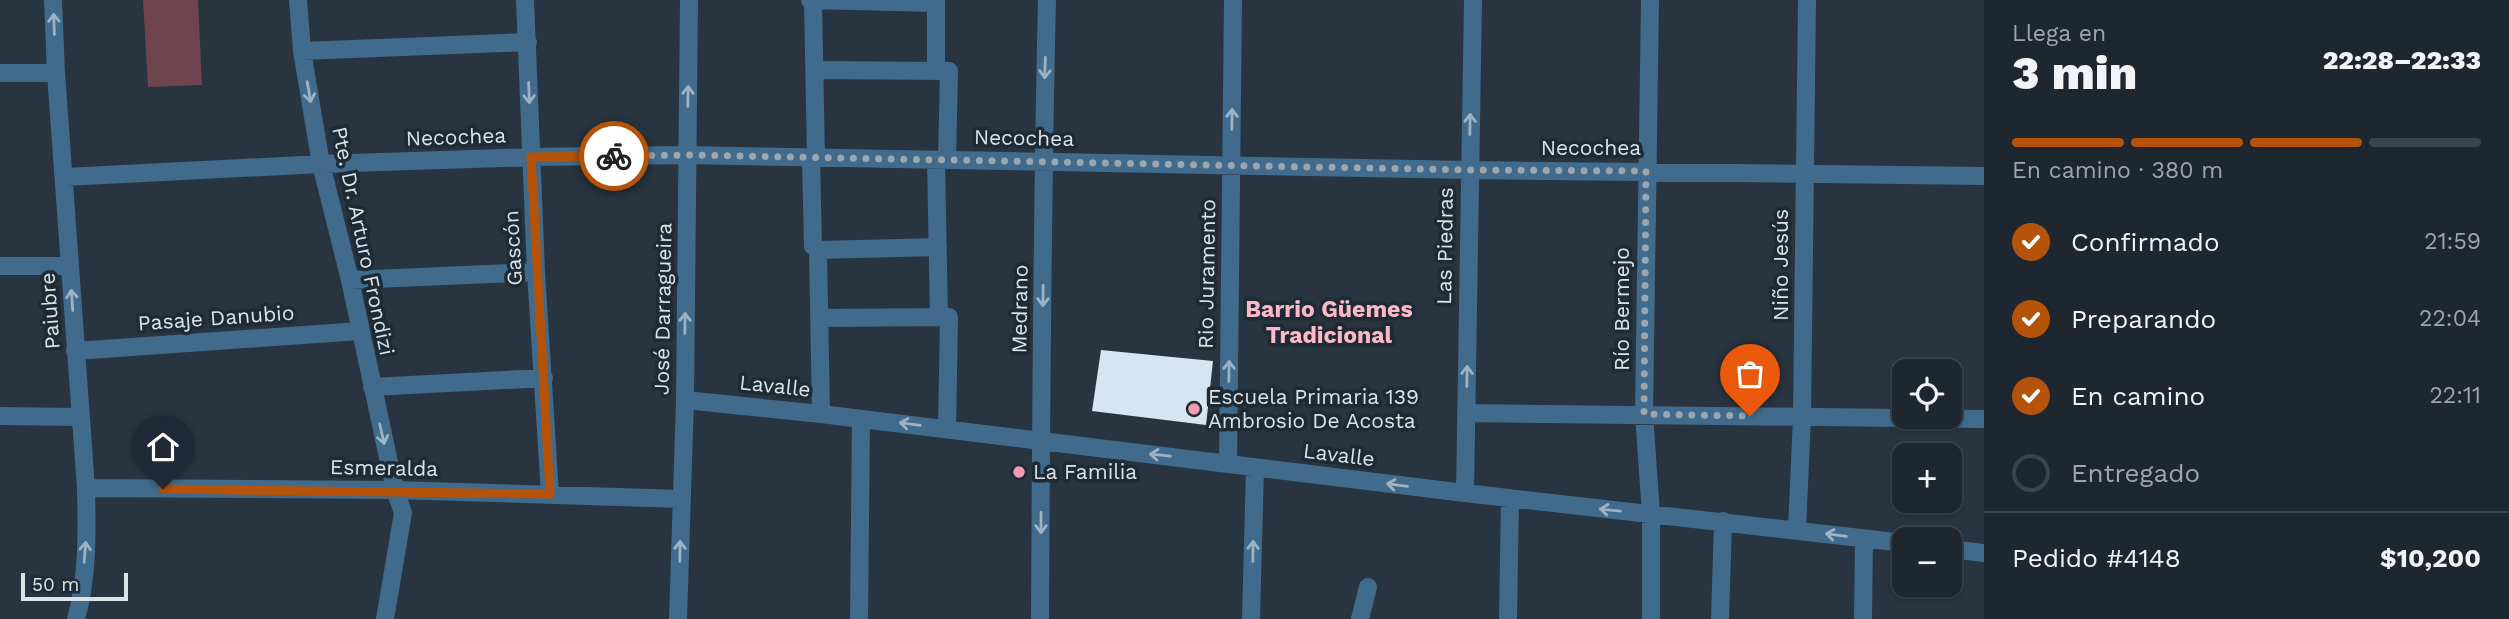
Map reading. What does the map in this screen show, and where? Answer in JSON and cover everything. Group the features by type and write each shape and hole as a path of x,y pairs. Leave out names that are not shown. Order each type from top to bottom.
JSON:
{"street":[{"name":"Paiubre","path":"54,0 56,73 86,488 87,532 81,599 76,619"},
{"name":"Pte. Dr. Arturo Frondizi","path":"298,0 302,51 321,164 350,280 395,490"},
{"name":"Gascón","path":"525,0 536,272 550,494"},
{"name":"José Darragueira","path":"678,619 690,0"},
{"name":"Medrano","path":"1040,619 1043,161 1047,0"},
{"name":"Rio Juramento","path":"1228,464 1233,0"},
{"name":"Las Piedras","path":"1465,494 1473,0"},
{"name":"Río Bermejo","path":"1650,0 1644,414 1651,514 1651,619"},
{"name":"Niño Jesús","path":"1797,530 1802,417 1807,0"},
{"path":"936,71 936,1 812,1 815,70 813,246 818,250 938,247"},
{"path":"302,51 528,42"},
{"path":"815,70 948,71 941,160 939,317"},
{"path":"0,73 56,73"},
{"name":"Necochea","path":"65,177 321,164 688,155 1469,170 1984,176"},
{"path":"818,250 821,414"},
{"path":"0,266 70,266"},
{"path":"350,280 536,272"},
{"path":"821,318 949,317 947,429"},
{"name":"Pasaje Danubio","path":"75,351 360,331"},
{"path":"372,387 544,378"},
{"name":"Lavalle","path":"684,400 947,429 1465,494 1892,542"},
{"path":"1466,413 1984,419"},
{"path":"0,416 79,417"},
{"path":"859,619 862,419"},
{"path":"1251,619 1255,467"},
{"name":"Esmeralda","path":"86,488 395,490 681,499"},
{"path":"385,619 403,513 395,490"},
{"path":"1508,619 1510,498"},
{"path":"1720,619 1723,521"},
{"path":"1863,619 1864,538"},
{"path":"1962,550 1984,553"},
{"path":"1360,619 1368,587"}],"shaded area":[{"path":"143,0 198,0 202,85 148,87"}],"building":[{"path":"1101,350 1213,361 1206,425 1092,411"}],"way so far":[{"path":"614,156 1646,171 1644,414 1750,416"}],"place":[{"name":"Escuela Primaria 139 Ambrosio De Acosta","path":"1194,409"},
{"name":"La Familia","path":"1019,472"}],"district":[{"name":"Barrio Güemes Tradicional","path":"1329,322"}],"route":[{"path":"163,489 550,494 531,157 614,156"}]}
